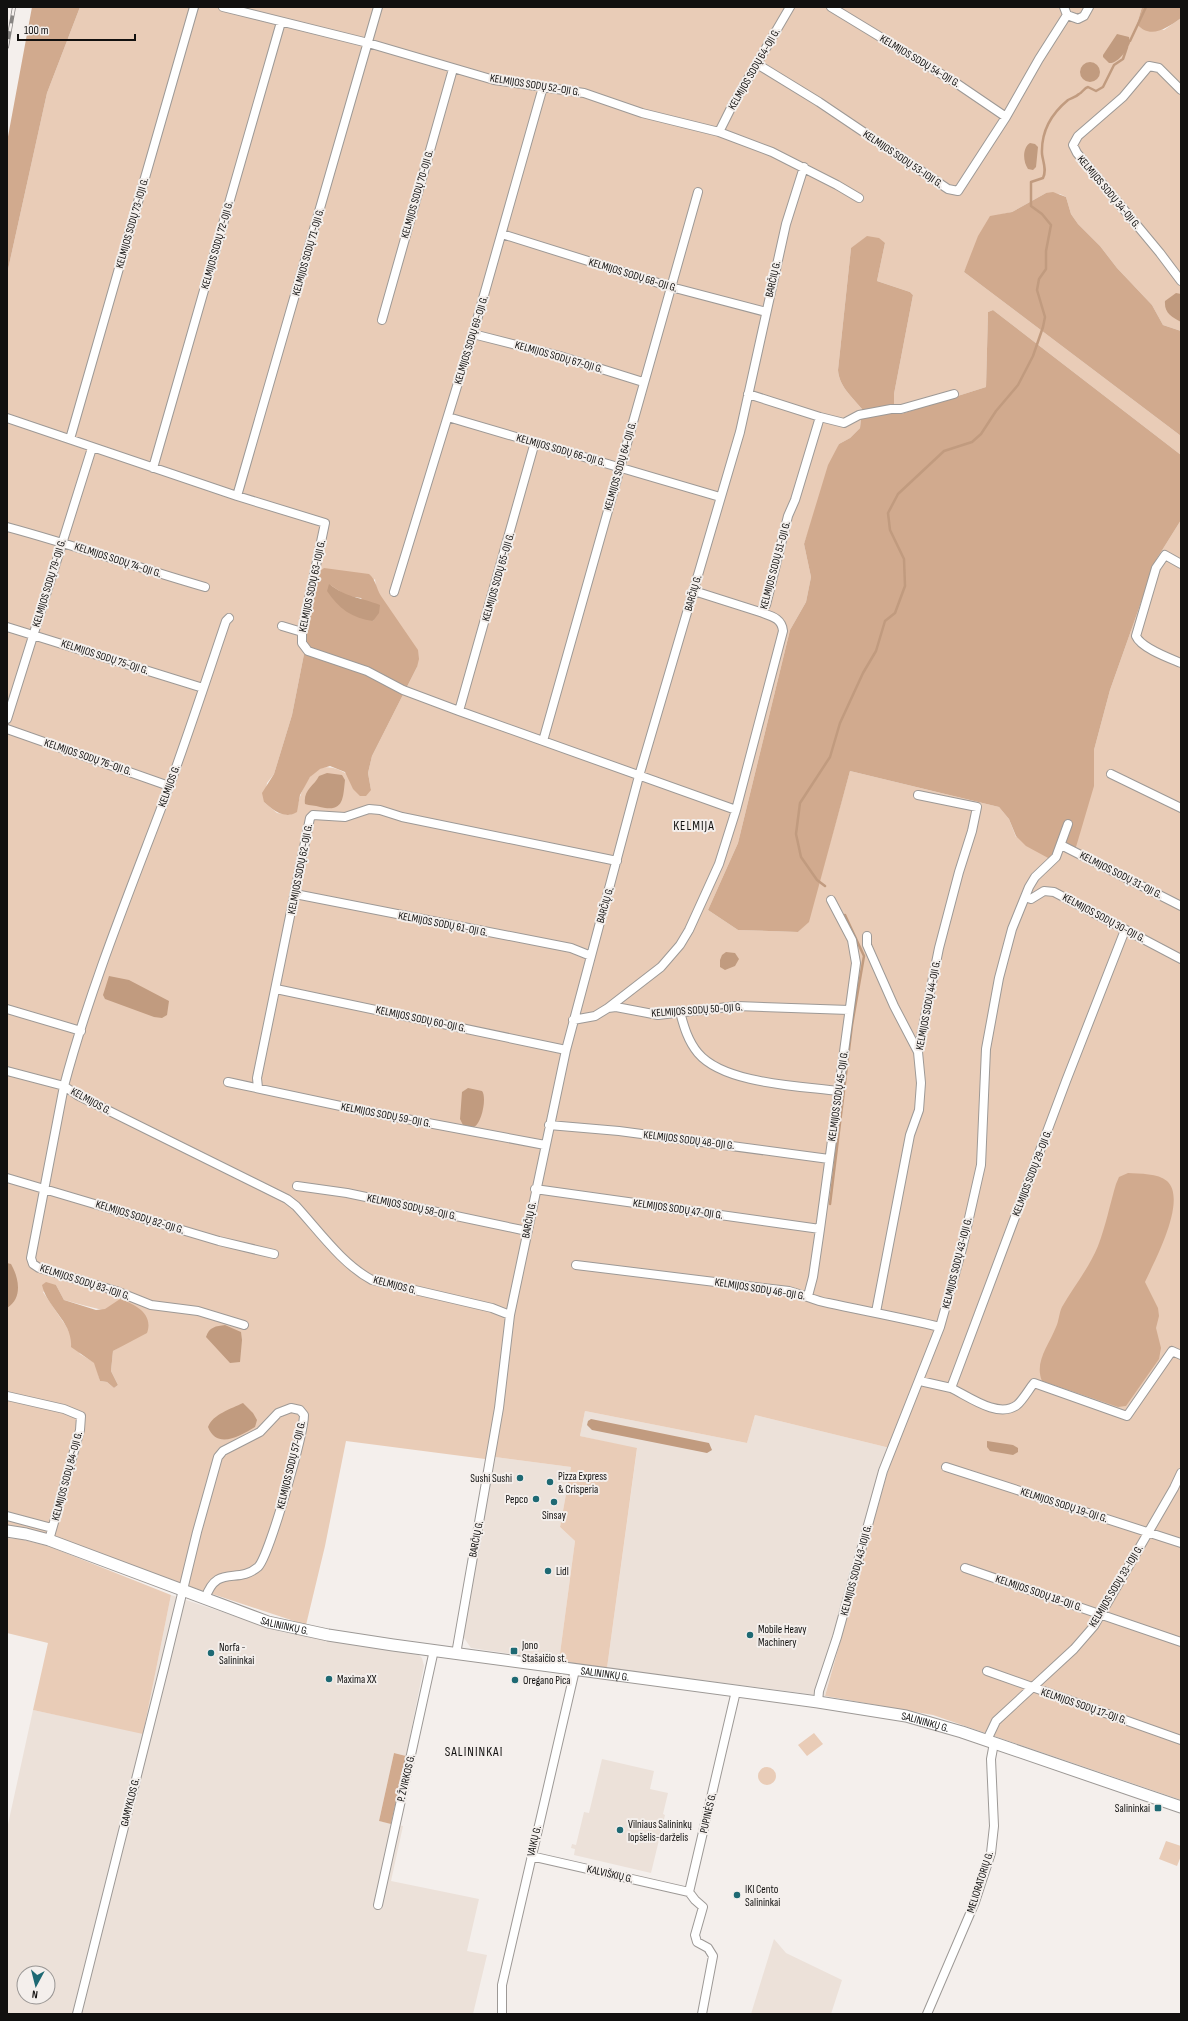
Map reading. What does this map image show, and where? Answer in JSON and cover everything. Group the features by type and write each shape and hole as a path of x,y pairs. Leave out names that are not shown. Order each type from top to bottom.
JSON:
{"main road":[{"name":"SALININKŲ G.","path":"7,1531 49,1540 268,1622 298,1629 456,1654 818,1702 906,1716 990,1741 1181,1807"}],"street":[{"name":"KELMIJOS SODŲ 73-IOJI G.","path":"70,439 194,7"},
{"name":"KELMIJOS SODŲ 52-OJI G.","path":"224,7 368,43 494,80 584,93 642,113 719,132 772,152 804,167 859,198"},
{"name":"KELMIJOS SODŲ 71-OJI G.","path":"237,496 378,7"},
{"name":"KELMIJOS SODŲ 64-OJI G.","path":"719,132 732,106 790,7"},
{"name":"KELMIJOS SODŲ 54-OJI G.","path":"831,7 956,83 1006,118"},
{"path":"1064,7 1067,15 1074,18 1082,18 1089,7"},
{"name":"KELMIJOS SODŲ 53-IOJI G.","path":"757,64 819,102 953,191 961,189 1006,118 1039,59 1067,15"},
{"name":"KELMIJOS SODŲ 72-OJI G.","path":"153,468 281,22"},
{"name":"KELMIJOS SODŲ 34-OJI G.","path":"1181,90 1158,68 1149,66 1123,96 1078,136 1073,145 1077,153 1160,253 1181,281"},
{"name":"KELMIJOS SODŲ 70-OJI G.","path":"382,320 453,69"},
{"name":"KELMIJOS SODŲ 69-OJI G.","path":"394,592 473,334 543,87"},
{"name":"BARČIŲ G.","path":"456,1654 499,1408 510,1315 535,1189 573,1020 639,776 740,432 786,224 804,167"},
{"name":"KELMIJOS SODŲ 64-OJI G.","path":"543,741 670,286 698,192"},
{"name":"KELMIJOS SODŲ 68-OJI G.","path":"502,234 670,286 766,312"},
{"name":"KELMIJOS SODŲ 67-OJI G.","path":"473,334 560,356 643,382"},
{"path":"748,394 844,423 859,415 891,409 901,410 954,394"},
{"name":"KELMIJOS SODŲ 66-OJI G.","path":"448,417 720,497"},
{"name":"KELMIJOS SODŲ 51-OJI G.","path":"608,1008 661,967 680,945 695,918 719,864 736,810 783,631 781,622 778,619 760,612 766,605 788,516 796,500 820,417"},
{"name":"KELMIJOS SODŲ 63-IOJI G.","path":"7,418 237,496 325,523 302,632 302,643 308,651 367,671 404,690 459,711 639,776"},
{"name":"KELMIJOS SODŲ 65-OJI G.","path":"459,711 536,442"},
{"name":"KELMIJOS SODŲ 79-OJI G.","path":"7,719 92,448"},
{"name":"KELMIJOS SODŲ 74-OJI G.","path":"7,527 62,542 132,566 205,587"},
{"path":"1181,564 1165,555 1156,568 1136,636 1138,641 1181,663"},
{"path":"694,591 760,612"},
{"name":"KELMIJOS G.","path":"229,618 226,621 169,786 81,1031 64,1086 77,1095 287,1199 296,1206 359,1272 372,1280 492,1308 510,1315"},
{"path":"282,626 302,632"},
{"name":"KELMIJOS SODŲ 75-OJI G.","path":"7,627 203,688"},
{"name":"KELMIJOS SODŲ 76-OJI G.","path":"7,729 169,786"},
{"path":"1111,774 1181,808"},
{"path":"639,776 736,810"},
{"name":"KELMIJOS SODŲ 44-OJI G.","path":"876,1312 910,1136 918,1110 921,1083 918,1052 939,948 959,872 972,831 977,807 918,795"},
{"name":"KELMIJOS SODŲ 62-OJI G.","path":"258,1088 257,1078 310,818 313,815 317,814 345,817 369,809 380,810 422,821 617,861"},
{"name":"KELMIJOS SODŲ 43-IOJI G.","path":"818,1702 819,1692 837,1637 883,1471 920,1381 940,1327 962,1249 981,1165 986,1048 997,985 1012,929 1035,876 1052,862 1061,845 1068,824"},
{"name":"KELMIJOS SODŲ 31-OJI G.","path":"1061,845 1181,906"},
{"name":"KELMIJOS SODŲ 30-OJI G.","path":"1025,897 1031,899 1044,891 1054,892 1181,959"},
{"name":"KELMIJOS SODŲ 61-OJI G.","path":"295,894 572,948 591,956"},
{"name":"KELMIJOS SODŲ 45-OJI G.","path":"808,1296 813,1277 820,1229 856,962 855,948 832,900"},
{"name":"KELMIJOS SODŲ 29-OJI G.","path":"951,1388 1072,1066 1125,930"},
{"path":"867,936 868,945 894,1006 918,1052"},
{"name":"KELMIJOS SODŲ 60-OJI G.","path":"276,989 566,1050"},
{"name":"KELMIJOS SODŲ 50-OJI G.","path":"573,1020 594,1016 608,1008 623,1008 658,1015 737,1006 849,1010"},
{"path":"7,1010 81,1031"},
{"path":"680,1012 691,1043 702,1057 713,1064 748,1079 838,1090"},
{"path":"7,1071 64,1086"},
{"name":"KELMIJOS SODŲ 59-OJI G.","path":"228,1082 364,1111 545,1144"},
{"name":"KELMIJOS SODŲ 83-IOJI G.","path":"64,1086 31,1258 33,1264 38,1268 116,1291 152,1305 198,1311 244,1325"},
{"name":"KELMIJOS SODŲ 48-OJI G.","path":"549,1126 619,1131 829,1159"},
{"name":"KELMIJOS SODŲ 82-OJI G.","path":"7,1178 219,1241 274,1254"},
{"name":"KELMIJOS SODŲ 58-OJI G.","path":"297,1186 347,1193 527,1231"},
{"name":"KELMIJOS SODŲ 47-OJI G.","path":"535,1189 820,1229"},
{"name":"KELMIJOS SODŲ 46-OJI G.","path":"576,1265 789,1292 808,1296 826,1303 876,1312 940,1327"},
{"path":"920,1381 951,1388 990,1407 1003,1409 1016,1405 1034,1383 1127,1416 1172,1351 1181,1355"},
{"name":"KELMIJOS SODŲ 84-OJI G.","path":"7,1396 64,1409 81,1416 80,1430 49,1540"},
{"name":"KELMIJOS SODŲ 57-OJI G.","path":"183,1591 216,1462 220,1453 260,1432 278,1413 285,1409 291,1408 300,1410 304,1415 301,1432 282,1504 265,1558 259,1566 252,1571 217,1579 210,1587 206,1599"},
{"name":"KELMIJOS SODŲ 19-OJI G.","path":"946,1467 1181,1543"},
{"name":"KELMIJOS SODŲ 33-IOJI G.","path":"990,1741 996,1721 1086,1636 1101,1614 1174,1488 1181,1472"},
{"path":"7,1516 52,1528"},
{"name":"KELMIJOS SODŲ 18-OJI G.","path":"965,1568 1181,1642"},
{"name":"GAMYKLOS G.","path":"77,2014 183,1591"},
{"name":"P. ŽVIRKOS G.","path":"378,1905 434,1650"},
{"name":"VAIKŲ G.","path":"502,2014 502,1985 575,1670"},
{"name":"KELMIJOS SODŲ 17-OJI G.","path":"987,1671 1181,1740"},
{"name":"PUPINĖS G.","path":"688,1892 736,1691"},
{"name":"MELIORATORIŲ G.","path":"927,2014 975,1902 991,1853 994,1826 990,1741"},
{"name":"KALVIŠKIŲ G.","path":"531,1856 688,1892"},
{"path":"688,1892 703,1907 695,1935 697,1942 708,1948 713,1956 702,2014"}],"shaded area":[{"path":"32,7 80,7 47,93 7,274 7,142"},
{"path":"80,7 1142,7 1137,24 1164,30 1181,18 1181,331 1163,325 1152,305 1117,268 1100,246 1078,224 1071,214 1066,197 1060,194 1046,193 1012,212 990,217 964,272 1181,436 1181,455 993,310 988,312 986,387 901,414 897,412 894,404 894,394 913,295 910,292 877,281 885,243 851,248 838,370 843,386 862,409 860,428 850,438 839,444 804,544 811,577 806,602 790,630 738,843 708,910 738,930 798,932 808,922 850,771 999,807 1009,819 1016,837 1094,774 1094,750 1110,690 1156,560 1181,520 1181,1800 933,1715 825,1696 894,1449 755,1415 747,1443 585,1411 580,1436 637,1448 607,1668 559,1661 575,1541 560,1527 571,1467 495,1457 495,1453 485,1459 346,1441 325,1546 306,1625 17,1529 7,1529 7,274 47,93","holes":["375,579 376,588 417,667 372,756 368,773 371,790 341,771 332,768 324,768 315,771 308,780 301,794 297,807 290,815 277,813 264,802 267,783 274,774 292,715 306,644 306,629","56,1285 64,1300 146,1320 148,1324 123,1345 113,1351 111,1371 118,1385 114,1388 107,1382 100,1381 95,1363 80,1354 66,1326 43,1292"]},
{"path":"1142,7 1181,7 1181,18 1159,31 1147,31 1142,29 1137,24"},
{"path":"1117,34 1129,37 1130,43 1119,59 1109,63 1103,55"},
{"path":"1090,62 1097,65 1100,72 1097,79 1090,82 1083,79 1080,72 1083,65"},
{"path":"1030,143 1035,144 1038,147 1036,167 1033,170 1028,169 1024,159 1027,145"},
{"path":"1053,192 1066,197 1071,214 1078,224 1100,246 1117,268 1152,305 1163,325 1181,331 1181,436 964,272 978,236 990,216 1012,212 1046,193"},
{"path":"867,236 879,238 885,243 877,281 910,292 913,295 894,394 894,404 897,412 901,414 986,387 988,312 993,310 1181,455 1181,520 1156,560 1110,690 1094,750 1094,786 1076,847 1073,849 1059,843 1050,859 1026,846 1016,836 1009,819 999,807 850,771 809,922 798,932 738,930 708,910 738,843 790,630 806,602 811,577 804,544 828,465 839,444 850,438 860,428 862,409 843,386 838,370 851,248"},
{"path":"1176,293 1181,294 1181,322 1167,312 1165,305 1165,301"},
{"path":"324,568 369,574 381,596 418,650 419,659 417,667 372,756 368,773 371,790 366,796 360,796 353,789 345,772 330,766 320,769 310,777 300,795 297,812 288,815 275,811 264,802 262,793 274,774 292,715 306,644 307,620 320,571","holes":["329,584 347,596 361,598 374,618 373,621"]},
{"path":"329,584 348,595 380,605 379,613 373,621 359,618 347,612 336,603 327,591"},
{"path":"327,773 342,775 345,780 344,793 341,802 334,808 305,804 306,795 309,788 319,776"},
{"path":"726,952 735,953 739,959 735,966 725,970 720,967 720,960 722,955"},
{"path":"109,976 129,980 169,1001 167,1015 162,1018 154,1017 105,999 103,995"},
{"path":"468,1088 482,1091 484,1099 483,1110 477,1125 474,1127 463,1125 460,1119 462,1092"},
{"path":"1128,1173 1149,1174 1163,1178 1167,1181 1172,1190 1174,1202 1172,1216 1167,1231 1145,1282 1158,1308 1159,1316 1156,1328 1161,1348 1159,1359 1126,1406 1118,1407 1042,1381 1040,1367 1043,1354 1057,1325 1062,1307 1086,1269 1098,1246 1119,1177"},
{"path":"7,1263 11,1264 14,1270 18,1288 16,1299 7,1308"},
{"path":"46,1282 56,1285 64,1300 96,1310 105,1309 120,1299 137,1307 145,1315 148,1320 147,1333 113,1351 111,1371 118,1385 114,1388 107,1382 100,1381 94,1363 71,1347 71,1338 68,1330 45,1293 42,1285"},
{"path":"225,1325 241,1332 242,1340 240,1362 230,1363 206,1337 211,1329"},
{"path":"243,1403 253,1413 257,1420 255,1427 243,1434 229,1439 217,1438 212,1434 208,1427 210,1422 223,1412"},
{"path":"585,1411 747,1443 755,1415 894,1449 825,1696 607,1668 637,1449 580,1436"},
{"path":"591,1419 709,1443 712,1450 707,1453 592,1430 587,1425 588,1421"},
{"path":"987,1441 1013,1445 1018,1448 1018,1452 1013,1455 990,1451 987,1447"},
{"path":"495,1457 571,1467 560,1527 575,1541 559,1661 471,1648 462,1635"},
{"path":"7,1538 20,1539 48,1546 171,1595 143,1734 33,1710 48,1643 7,1633"},
{"path":"171,1595 282,1632 419,1655 422,1658 424,1666 406,1756 394,1753 379,1821 403,1826 391,1881 479,1899 467,1951 487,1955 473,2014 7,2014 7,1829 33,1710 143,1733"},
{"path":"814,1733 823,1744 807,1756 798,1745"},
{"path":"394,1753 406,1756 391,1824 379,1821"},
{"name":"Vilniaus Salininkų lopšelis-darželis","path":"602,1759 654,1771 650,1789 668,1793 663,1814 665,1815 651,1873 574,1855 575,1849 571,1848 572,1844 576,1845 584,1812 589,1813"},
{"path":"767,1767 773,1770 776,1776 773,1782 767,1785 761,1782 758,1776 761,1770"},
{"path":"1166,1841 1181,1846 1181,1856 1177,1866 1159,1859"},
{"path":"774,1939 786,1953 842,1980 831,2014 751,2014"}],"waterway":[{"path":"1130,41 1146,7"},
{"path":"825,886 817,880 801,857 796,834 800,803 830,757 840,723 863,673 876,651 885,621 895,613 905,586 904,559 890,530 888,513 898,494 944,451 972,442 981,434 996,411 1018,385 1033,356 1045,317 1037,290 1039,279 1046,269 1046,251 1051,225 1042,214 1031,206 1031,182 1043,178 1044,175 1045,169 1042,146 1045,131 1052,117 1068,100 1077,96 1088,87 1096,91 1103,87 1114,65 1123,59 1127,47"},
{"path":"830,1204 852,1025 864,956 845,915"}],"railway":[{"path":"7,47 14,7"}],"place":[{"name":"Sushi Sushi","path":"520,1478"},
{"name":"Pizza Express & Crisperia","path":"550,1482"},
{"name":"Pepco","path":"536,1499"},
{"name":"Sinsay","path":"554,1502"},
{"name":"Lidl","path":"548,1571"},
{"name":"Mobile Heavy Machinery","path":"750,1635"},
{"name":"Jono Stašaičio st.","path":"514,1651"},
{"name":"Norfa - Salininkai","path":"211,1653"},
{"name":"Maxima XX","path":"329,1679"},
{"name":"Oregano Pica","path":"515,1680"},
{"name":"Salininkai","path":"1158,1808"},
{"name":"Vilniaus Salininkų lopšelis-darželis","path":"620,1830"},
{"name":"IKI Cento Salininkai","path":"737,1895"}],"district":[{"name":"KELMIJA","path":"694,826"},
{"name":"SALININKAI","path":"474,1752"}]}
